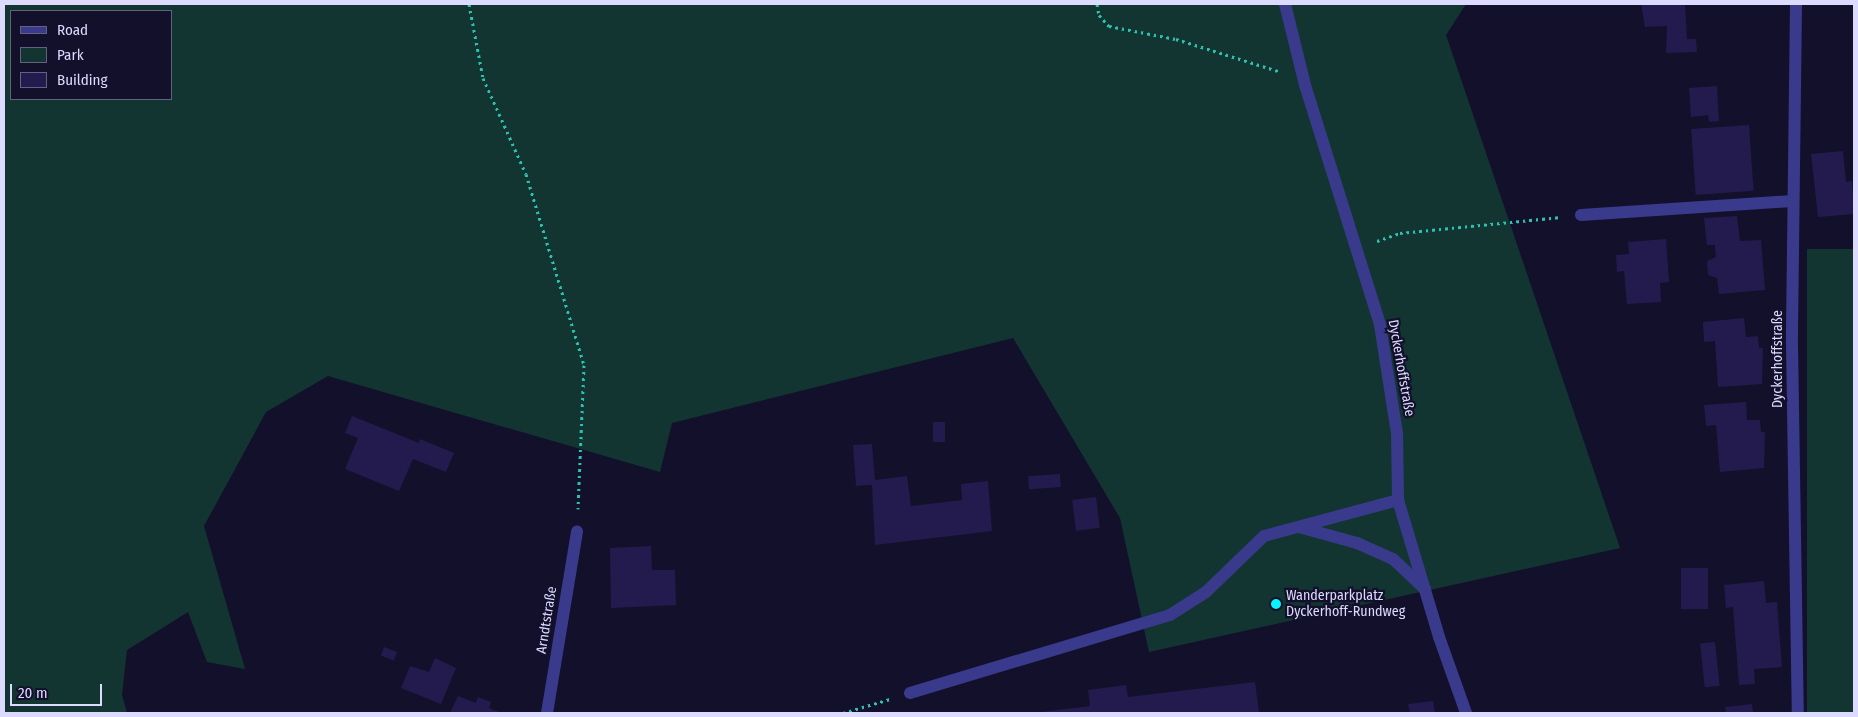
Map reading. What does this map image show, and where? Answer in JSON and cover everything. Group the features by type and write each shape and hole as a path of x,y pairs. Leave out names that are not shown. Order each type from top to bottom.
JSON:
{"street":[{"name":"Dyckerhoffstraße","path":"1285,4 1305,85 1358,251 1383,344 1397,433 1398,500 1424,589 1466,713"},
{"name":"Dyckerhoffstraße","path":"1796,4 1792,344 1798,713"},
{"path":"1581,215 1794,201"},
{"path":"910,694 1170,615 1206,592 1264,536 1398,500"},
{"path":"1298,526 1357,543 1393,560 1424,589"},
{"name":"Arndtstraße","path":"547,713 577,531"}],"path":[{"path":"468,4 483,78 526,174 584,365 577,531"},
{"path":"1097,4 1099,15 1109,26 1176,39 1270,67 1305,85"},
{"path":"1358,251 1400,233 1581,215"},
{"path":"843,713 910,694"}],"green space":[{"path":"4,4 1466,4 1446,35 1620,548 1149,652 1120,518 1013,338 672,423 660,472 328,376 266,412 204,526 245,669 207,662 188,612 127,650 122,695 127,713 4,713"},
{"path":"1807,249 1854,249 1854,713 1807,713"}],"building":[{"path":"1641,4 1685,4 1687,39 1696,39 1697,52 1666,53 1667,26 1645,27"},
{"path":"1717,86 1719,121 1709,122 1708,115 1691,117 1689,88"},
{"path":"1749,125 1754,191 1696,195 1691,129"},
{"path":"1843,151 1846,182 1852,181 1854,214 1818,217 1811,154"},
{"path":"1737,216 1740,241 1761,240 1765,290 1719,294 1717,278 1708,275 1707,261 1716,257 1715,245 1707,245 1704,218"},
{"path":"1666,239 1669,282 1660,283 1661,302 1627,304 1624,271 1617,272 1616,255 1629,254 1628,242"},
{"path":"1744,318 1746,337 1758,336 1759,348 1763,348 1762,384 1718,387 1715,341 1704,342 1703,322"},
{"path":"1746,402 1747,420 1760,420 1761,432 1765,432 1764,468 1720,472 1716,425 1706,426 1704,405"},
{"path":"352,416 419,443 420,439 454,453 446,472 413,459 399,491 345,469 358,438 345,433"},
{"path":"933,422 945,422 945,442 933,442"},
{"path":"872,444 875,480 907,476 911,506 962,500 961,484 988,481 992,531 875,545 872,485 856,486 853,445"},
{"path":"1060,474 1061,487 1029,489 1028,476"},
{"path":"1096,497 1100,528 1076,531 1072,500"},
{"path":"651,546 652,570 675,570 676,605 611,608 610,548"},
{"path":"1681,568 1708,568 1708,609 1681,609"},
{"path":"1764,581 1766,603 1777,602 1782,667 1754,669 1755,684 1739,685 1733,607 1726,608 1724,585"},
{"path":"1715,642 1720,686 1705,687 1700,644"},
{"path":"384,647 397,652 394,660 381,655"},
{"path":"435,658 456,668 441,704 401,688 410,666 429,672"},
{"path":"1255,682 1259,713 1033,713 1090,706 1088,690 1126,685 1128,697"},
{"path":"458,696 476,703 478,697 491,702 489,708 501,713 450,713"},
{"path":"1433,701 1435,713 1410,713 1408,704"},
{"path":"1752,704 1753,713 1726,713 1725,707"}],"place":[{"name":"Wanderparkplatz Dyckerhoff-Rundweg","path":"1276,604"}]}
